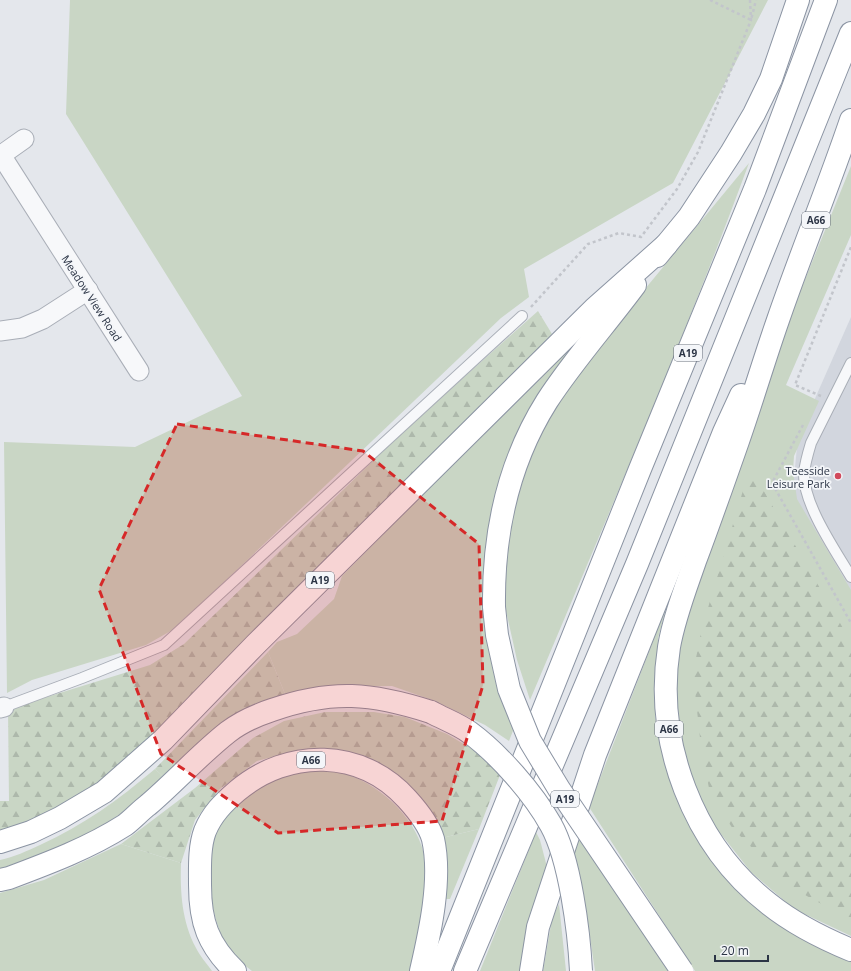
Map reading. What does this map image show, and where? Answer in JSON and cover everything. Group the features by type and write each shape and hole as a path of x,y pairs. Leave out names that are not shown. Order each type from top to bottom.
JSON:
{"highway":[{"name":"A19","path":"682,971 559,789 530,741 516,709 502,662 494,607 494,580 499,527 512,475 522,450 544,408 562,380 666,245 689,218 708,189 754,114 771,79 798,0"},
{"name":"A19","path":"431,967 755,189 826,0"},
{"name":"A19","path":"468,964 634,572 851,33"},
{"name":"A66","path":"851,120 833,173 778,318 738,440 676,617 669,648 666,680 667,711 671,743 679,774 691,803 706,832 724,858 744,882 768,903 794,922 822,938 851,950"},
{"name":"A19","path":"0,842 31,832 60,818 104,792 163,740 256,644 594,309 666,245"},
{"name":"A66","path":"531,971 538,927 596,755 724,432 778,318"},
{"name":"A19","path":"0,880 10,878 72,853 125,824 170,786 229,731 256,716 293,702 321,697 358,695 394,700 431,712 468,732 501,759 528,792 552,826 566,866 575,915 581,971"},
{"name":"A66","path":"235,971 219,956 204,927 200,896 200,864 205,832 220,805 247,783 275,767 306,759 338,760 369,770 396,786 418,810 432,838 435,866 430,923 431,967"}],"street":[{"path":"0,156 24,139"},
{"name":"Meadow View Road","path":"0,156 139,371"},
{"path":"0,331 22,328 43,320 88,290"}],"lane":[{"path":"2,707 82,678 164,645 522,316"},
{"path":"851,363 807,456 804,473 810,505 851,576"}],"path":[{"path":"710,0 751,20"},
{"path":"750,0 751,20"},
{"path":"522,316 588,244 619,233 641,237 677,189 698,152 751,20 756,0"},
{"path":"832,401 795,385 851,247"}],"highlighted area":[{"path":"177,424 363,451 479,544 483,685 442,821 278,833 161,754 99,589"}],"shaded area":[{"name":"Teesside Leisure Park","path":"851,317 851,602 792,498 798,437"}],"green space":[{"path":"70,0 768,0 673,183 524,269 529,297 501,318 176,628 146,645 32,680 7,693 4,442 135,447 242,396 66,114"},
{"path":"749,163 670,366 530,700 517,660 504,602 511,504 543,423 588,358"},
{"path":"851,166 851,235 786,385 819,401 794,456 793,471 797,499 851,590 851,936 794,909 751,872 713,824 699,799 681,749 676,682 680,641 706,543 774,356"},
{"path":"538,311 552,334 519,370 205,692 97,788 0,836 0,801 9,801 8,709 150,665 184,644 407,428"},
{"path":"588,328 506,463 490,520 484,569 484,608 516,723 509,741 485,725 435,701 392,686 315,687 285,694 268,652 277,642 297,634 334,599 342,576"},
{"path":"750,467 851,642 851,920 794,889 733,829 710,794 700,738 693,673 702,628"},
{"path":"667,605 658,638 655,716 669,777 681,810 712,859 744,896 767,916 851,957 851,971 695,971 589,807"},
{"path":"268,652 285,694 242,715 167,780 155,769"},
{"path":"325,712 374,712 405,717 447,734 477,752 500,775 479,829 442,838 379,765 341,750 303,749 257,761 220,789 195,820 181,863 121,844 195,788 253,738 284,721"},
{"path":"155,769 167,780 138,802 109,821 63,847 29,861 0,869 0,860 25,852 71,829 128,791"},
{"path":"303,769 342,773 354,777 380,792 392,802 403,813 412,826 424,853 426,868 424,907 413,971 252,971 233,956 222,938 211,900 210,845 222,816 262,783"},
{"path":"479,829 450,899 446,899 447,860 442,838"},
{"path":"578,831 670,971 595,971 585,903 572,841"},
{"path":"536,832 540,840 547,867 520,971 480,971"},
{"path":"121,844 181,863 183,907 188,928 191,938 198,951 212,971 0,971 0,893 44,880"},
{"path":"559,904 566,971 543,971 552,919"}],"place":[{"name":"Teesside Leisure Park","path":"838,476"}]}
